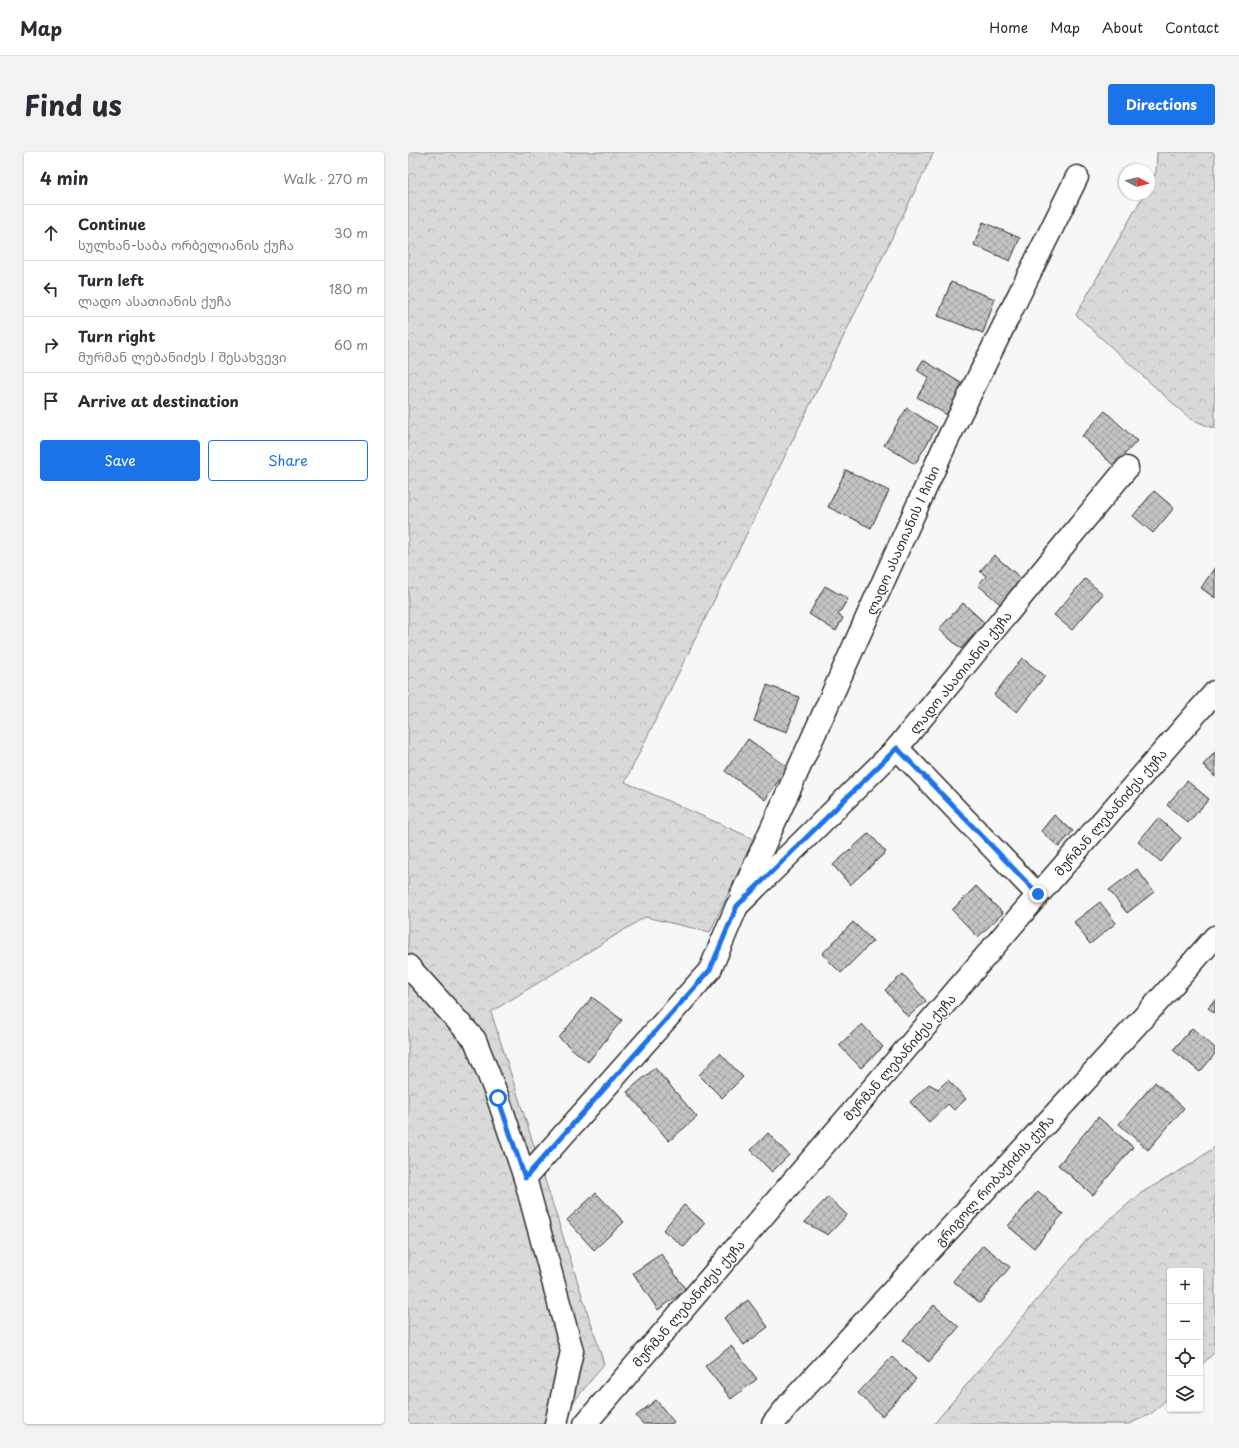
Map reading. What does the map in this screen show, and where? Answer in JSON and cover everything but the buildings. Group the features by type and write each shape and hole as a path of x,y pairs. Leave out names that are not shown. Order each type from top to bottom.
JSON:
{"street":[{"name":"ლადო ასათიანის I ჩიხი","path":"737,906 944,447 1077,177"},
{"name":"ლადო ასათიანის ქუჩა","path":"525,1178 710,970 737,906 897,748 1127,468"},
{"name":"მურმან ლებანიძეს ქუჩა","path":"585,1424 1038,894 1215,692"},
{"path":"897,748 1038,894"},
{"name":"გრიგოლ რობაქიძის ქუჩა","path":"773,1424 789,1404 1163,996 1215,936"},
{"path":"408,966 475,1040 498,1098 525,1178 572,1351 556,1424"}],"green space":[{"path":"408,152 934,152 625,782 754,839 710,932 645,917 491,1012 604,1364 556,1424 408,1424"},
{"path":"1157,152 1215,152 1215,429 1189,418 1076,315 1141,200 1155,200"},
{"path":"1215,1147 1215,1352 1203,1363 1203,1268 1167,1268 1167,1399 1151,1414 1129,1424 934,1424 1089,1237 1141,1193 1188,1166"}],"route":[{"path":"498,1098 525,1178 710,970 737,906 897,748 1038,894"}]}
